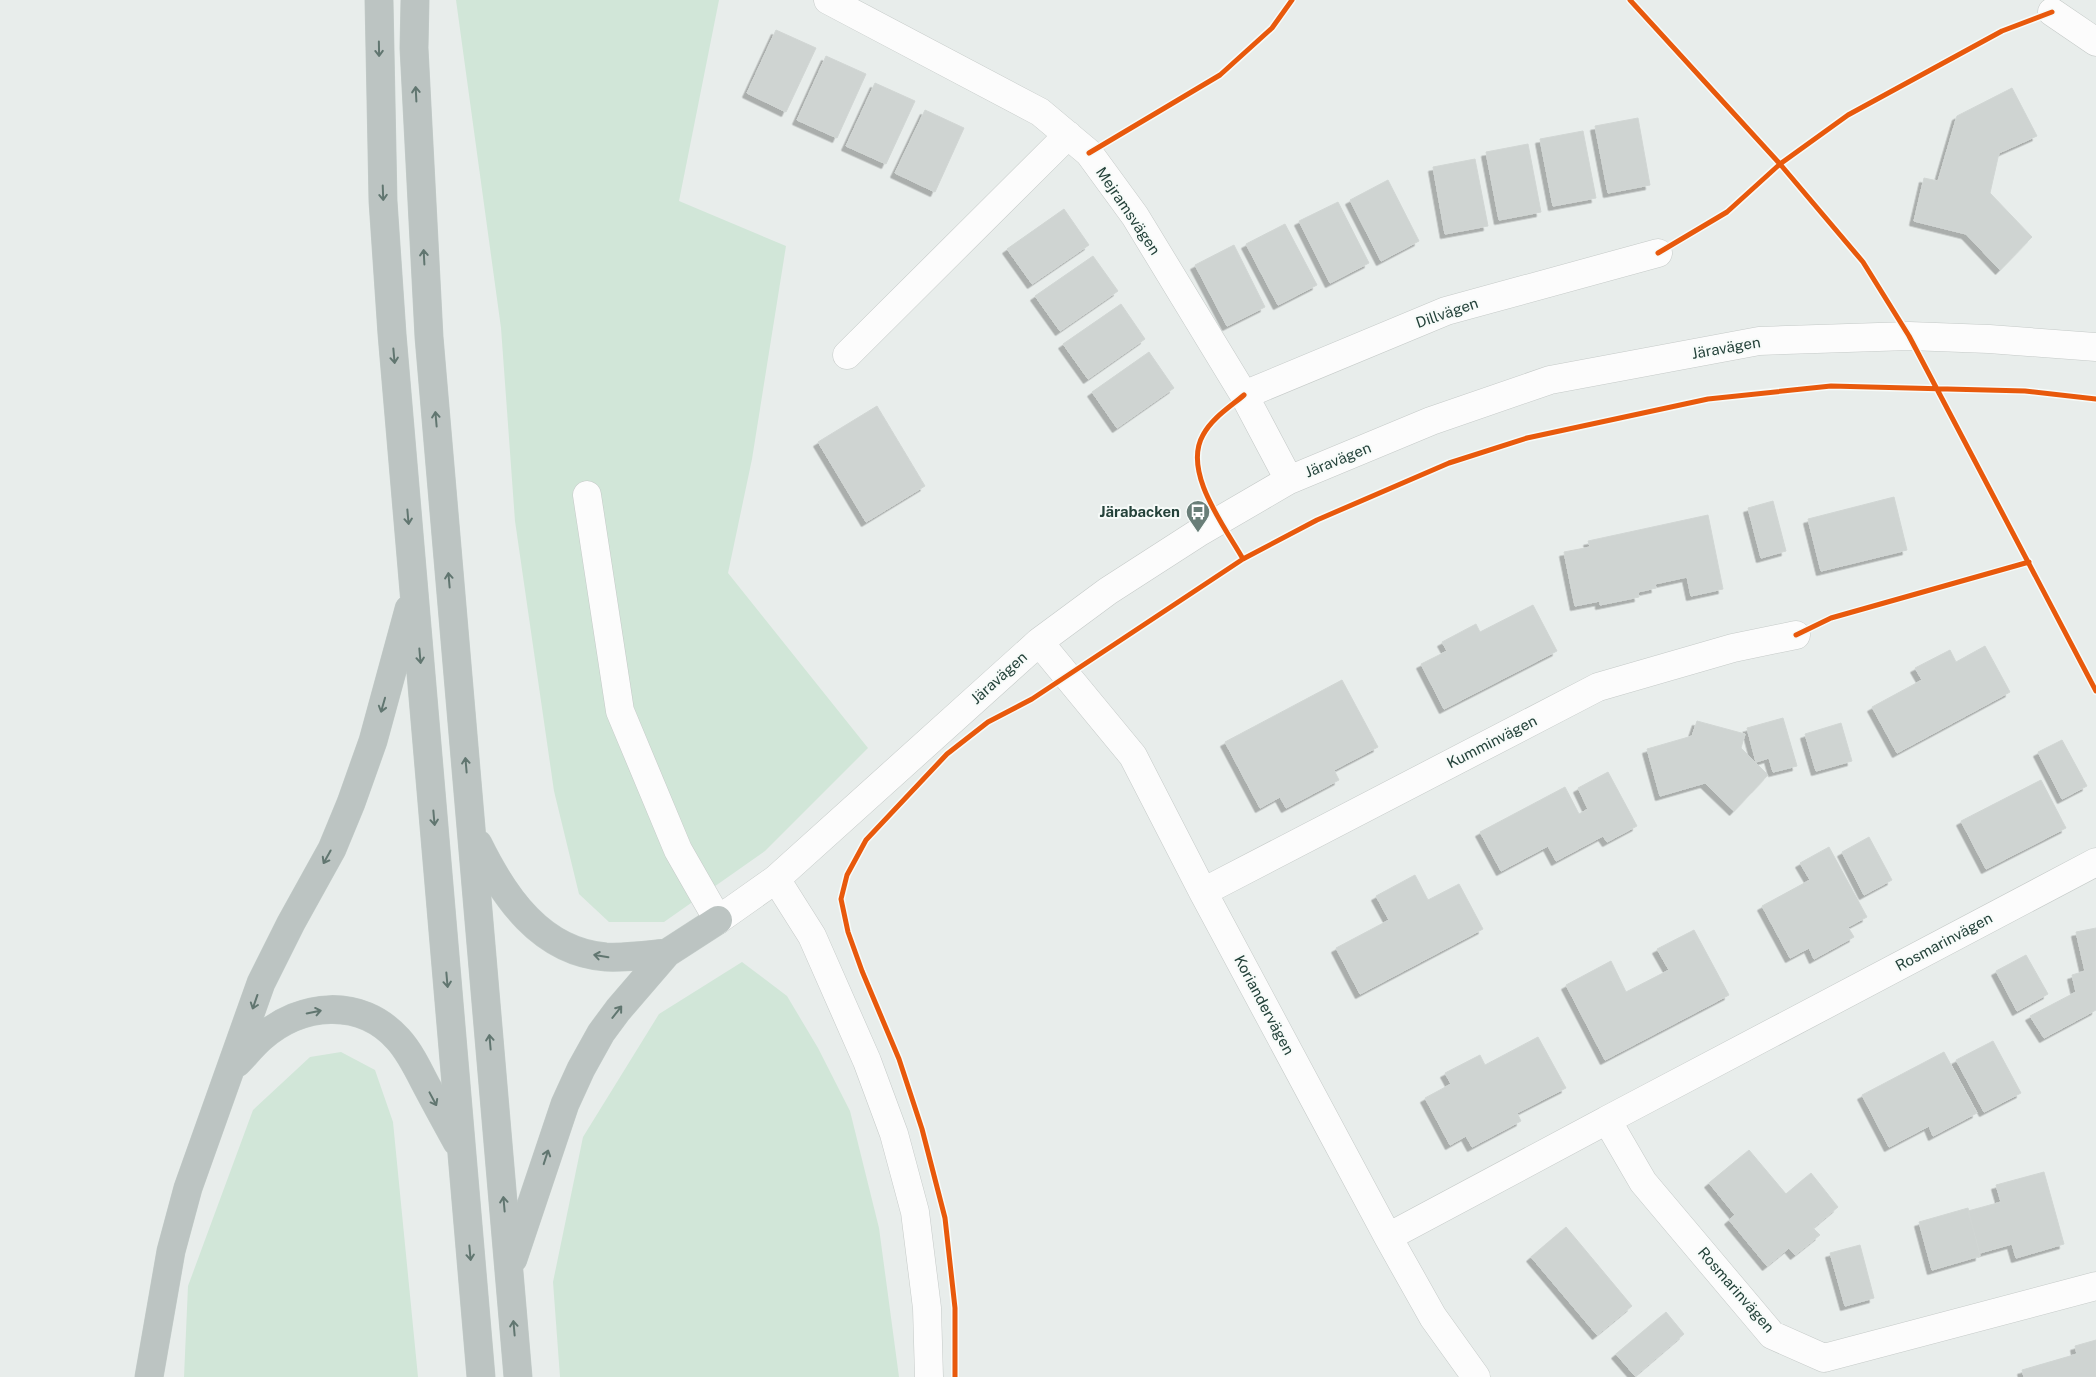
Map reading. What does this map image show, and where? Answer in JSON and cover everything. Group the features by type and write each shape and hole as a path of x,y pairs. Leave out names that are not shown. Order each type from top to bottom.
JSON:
{"highway":[{"path":"378,0 383,201 392,334 481,1377"},
{"path":"414,0 414,58 429,337 518,1377"},
{"path":"149,1377 176,1233 188,1188 261,983 291,923 332,850 351,803 373,740 415,590"},
{"path":"472,831 489,868 507,895 528,922 553,939 577,950 605,957 633,957 667,952"},
{"path":"509,1270 549,1148 581,1069 601,1033 667,952 718,920"},
{"path":"232,1068 262,1038 284,1023 310,1012 335,1009 363,1013 399,1039 415,1064 462,1152"}],"street":[{"name":"Mejramsvägen","path":"828,0 1040,112 1088,153 1135,216 1244,395 1289,480"},
{"path":"2052,12 2096,42"},
{"path":"847,355 1068,135"},
{"name":"Dillvägen","path":"1244,395 1446,311 1658,253"},
{"name":"Järavägen","path":"718,920 776,879 1039,642 1108,591 1198,533 1289,480 1432,421 1550,380 1759,341 1909,336 1989,339 2096,347"},
{"path":"587,495 620,711 678,850 718,920"},
{"name":"Kumminvägen","path":"1203,892 1598,687 1733,648 1796,635"},
{"name":"Koriandervägen","path":"1039,642 1133,756 1203,892 1388,1237 1433,1317 1476,1377"},
{"name":"Rosmarinvägen","path":"1388,1237 2096,862"},
{"path":"776,879 812,936 867,1061 894,1134 916,1212 927,1308 928,1377"},
{"name":"Rosmarinvägen","path":"1607,1120 1643,1182 1772,1335 1824,1358 2096,1286"}],"green space":[{"path":"456,0 719,0 679,201 786,246 752,459 728,573 868,748 765,851 664,922 609,922 579,894 554,791 515,521 501,328"},
{"path":"742,962 787,996 818,1048 850,1111 879,1228 899,1377 560,1377 553,1282 583,1137 659,1014"},
{"path":"341,1052 375,1070 393,1122 418,1377 184,1377 188,1286 253,1110 310,1057"}],"building":[{"path":"776,30 816,48 786,112 747,93"},
{"path":"826,56 866,74 837,138 797,120"},
{"path":"875,83 915,101 886,164 846,146"},
{"path":"2012,88 2037,136 1999,153 1990,193 2032,237 2000,270 1966,234 1914,221 1924,178 1938,181 1957,116"},
{"path":"925,110 964,128 935,192 895,173"},
{"path":"1638,118 1650,185 1608,193 1595,126"},
{"path":"1583,131 1596,198 1553,206 1540,139"},
{"path":"1528,144 1541,212 1499,220 1486,152"},
{"path":"1475,159 1488,226 1445,234 1433,167"},
{"path":"1388,180 1419,241 1381,261 1350,200"},
{"path":"1338,202 1369,263 1330,283 1299,221"},
{"path":"1064,209 1089,245 1032,284 1007,249"},
{"path":"1285,224 1317,285 1278,305 1246,244"},
{"path":"1234,245 1265,307 1227,326 1195,265"},
{"path":"1093,256 1118,291 1060,331 1035,296"},
{"path":"1121,304 1145,339 1088,379 1063,344"},
{"path":"1149,352 1174,388 1117,428 1092,392"},
{"path":"877,406 925,486 866,522 818,442"},
{"path":"1894,497 1907,550 1821,571 1808,519"},
{"path":"1773,501 1786,551 1761,558 1748,508"},
{"path":"1708,515 1723,589 1691,596 1687,577 1655,584 1656,588 1638,592 1639,597 1600,605 1600,601 1575,606 1564,552 1590,547 1588,541"},
{"path":"1533,605 1557,651 1444,709 1421,664 1447,651 1442,642 1476,624 1480,632"},
{"path":"1985,646 2010,692 1897,753 1872,707 1922,680 1915,668 1950,650 1956,662"},
{"path":"1342,680 1378,747 1334,770 1339,780 1286,808 1280,797 1260,808 1225,742"},
{"path":"1783,718 1797,766 1773,772 1769,758 1756,762 1747,728"},
{"path":"1697,721 1745,734 1741,748 1768,775 1734,811 1705,783 1660,796 1647,749 1692,736"},
{"path":"1841,723 1852,761 1816,771 1805,734"},
{"path":"2062,740 2087,786 2062,799 2038,752"},
{"path":"1608,772 1637,826 1607,842 1603,836 1556,861 1548,846 1501,871 1480,832 1565,787 1579,814 1588,809 1578,788"},
{"path":"2041,780 2066,828 1986,869 1961,821"},
{"path":"1869,837 1892,880 1864,895 1842,852"},
{"path":"1829,847 1867,917 1848,927 1854,937 1814,959 1809,948 1790,958 1762,906 1810,880 1800,863"},
{"path":"1415,875 1428,900 1459,884 1483,929 1360,994 1336,948 1389,920 1376,896"},
{"path":"2096,928 2096,1010 2044,1038 2030,1016 2076,992 2072,975 2085,971 2076,932"},
{"path":"1694,930 1729,995 1605,1060 1566,985 1611,961 1626,992 1669,970 1657,949"},
{"path":"2026,955 2048,994 2017,1011 1996,971"},
{"path":"1538,1037 1566,1088 1517,1113 1521,1121 1472,1147 1466,1136 1450,1145 1425,1098 1451,1084 1445,1073 1480,1055 1485,1065"},
{"path":"1993,1041 2021,1093 1984,1112 1956,1060"},
{"path":"1944,1052 1977,1113 1933,1136 1929,1126 1889,1147 1862,1095"},
{"path":"1749,1150 1786,1194 1811,1173 1838,1207 1813,1228 1820,1235 1795,1255 1789,1248 1767,1266 1729,1220 1735,1215 1709,1183"},
{"path":"2044,1172 2064,1244 2016,1258 2012,1244 1980,1253 1968,1211 2001,1202 1996,1185"},
{"path":"1968,1208 1980,1256 1932,1270 1919,1222"},
{"path":"1566,1227 1632,1306 1597,1335 1531,1257"},
{"path":"1860,1245 1874,1298 1845,1306 1830,1253"},
{"path":"1666,1312 1684,1334 1635,1376 1616,1354"},
{"path":"2096,1340 2096,1377 2024,1377 2022,1370 2077,1354 2075,1346"}],"cycle path":[{"path":"1089,153 1220,75 1272,28 1292,0"},
{"path":"1630,0 1780,164 1863,262 1909,336 2096,691"},
{"path":"1658,253 1727,212 1780,164 1848,115 2002,31 2052,12"},
{"path":"955,1377 955,1308 945,1218 922,1129 899,1059 862,971 848,932 841,899 847,875 866,840 947,754 988,722 1032,699 1243,559 1317,520 1449,463 1527,438 1708,399 1831,386 2025,391 2096,399"},
{"path":"1243,559 1208,499 1198,465 1198,450 1203,435 1211,423 1244,395"},
{"path":"1796,635 1831,618 2029,562"}],"place":[{"name":"Järabacken","path":"1198,533"}]}
